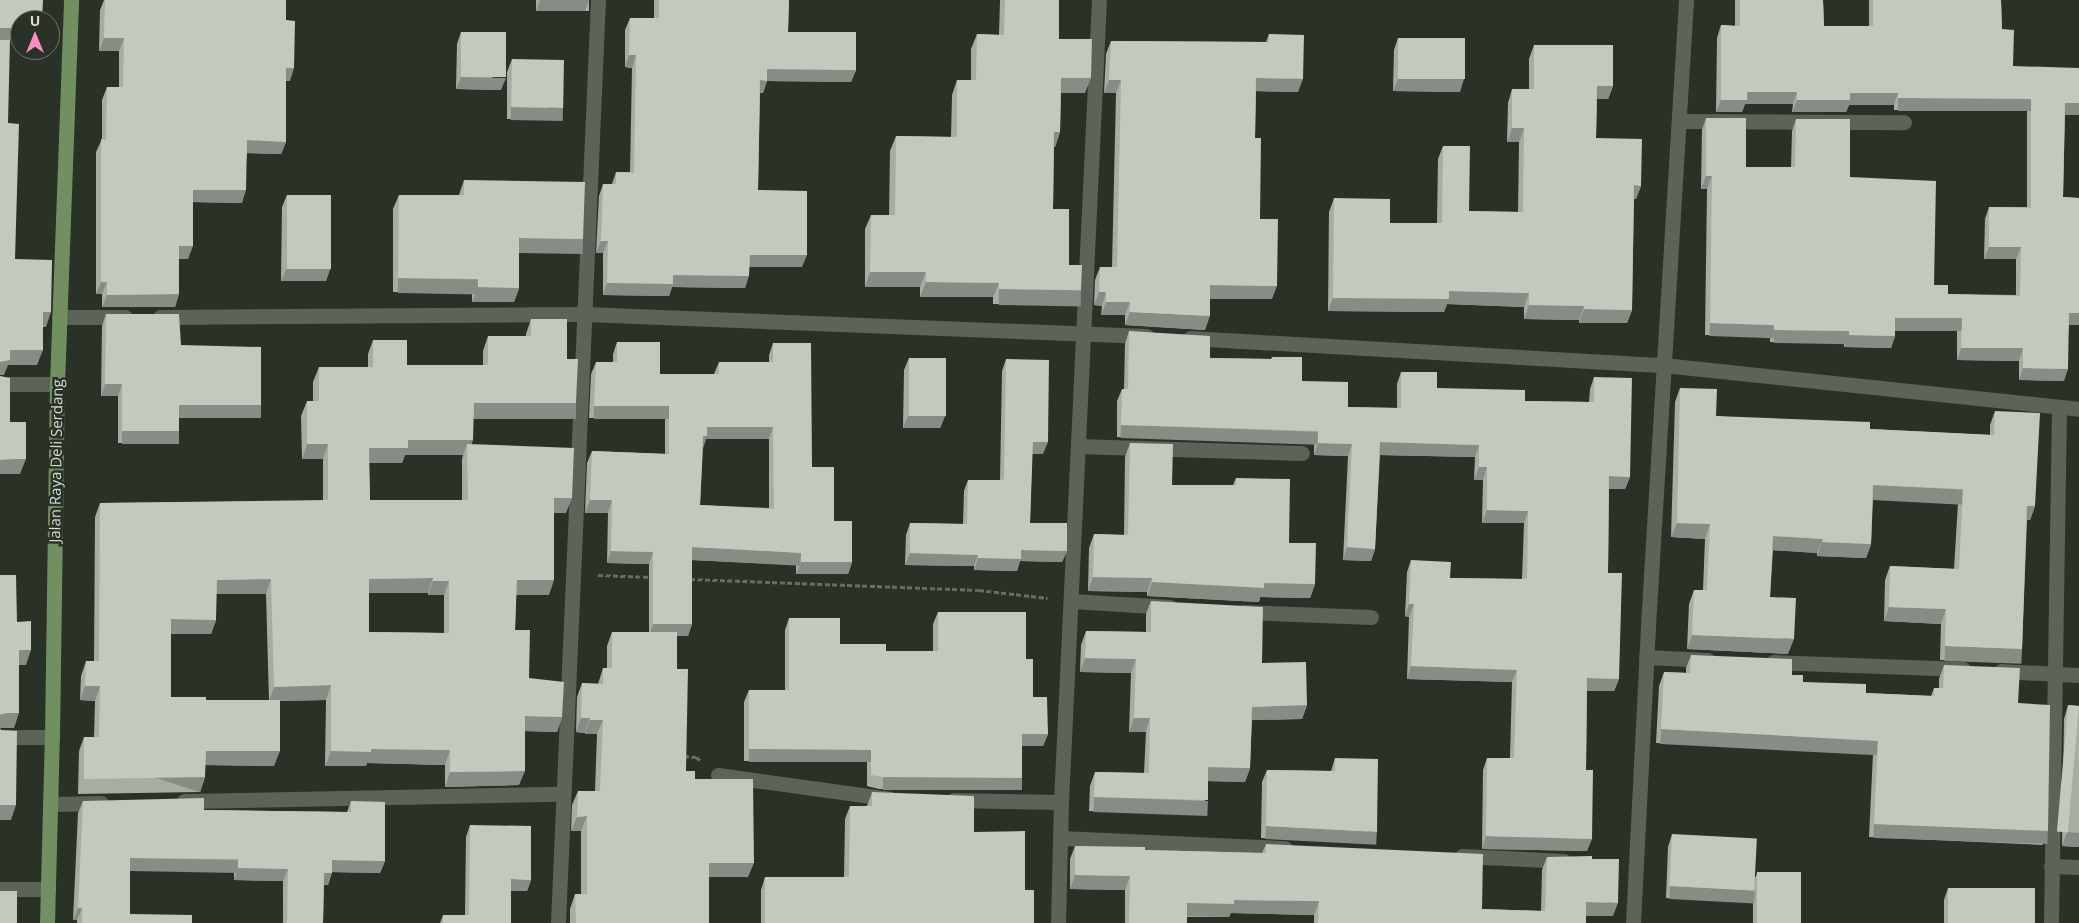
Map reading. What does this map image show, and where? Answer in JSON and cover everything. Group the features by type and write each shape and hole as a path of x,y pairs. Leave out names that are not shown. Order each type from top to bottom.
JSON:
{"main road":[{"name":"Jalan Raya Deli Serdang","path":"47,923 52,737 57,384 71,0"}],"street":[{"path":"558,923 562,794 598,0"},
{"path":"1058,923 1061,802 1099,0"},
{"path":"1633,923 1631,860 1646,657 1686,0"},
{"path":"1679,121 1904,122"},
{"path":"59,317 584,314 1083,332 1664,365 2079,410"},
{"path":"0,384 57,384"},
{"path":"2051,923 2059,408"},
{"path":"1078,446 1302,453"},
{"path":"1071,601 1184,608"},
{"path":"1232,611 1371,618"},
{"path":"1646,657 1726,660"},
{"path":"1756,661 2079,674"},
{"path":"0,737 52,737"},
{"path":"718,775 878,798 906,799"},
{"path":"165,801 562,794"},
{"path":"936,799 1061,802"},
{"path":"50,804 117,802"},
{"path":"1061,838 1300,849"},
{"path":"1450,856 1534,861 1576,861"},
{"path":"2051,866 2079,867"},
{"path":"0,889 48,889"}],"path":[{"path":"572,574 660,577"},
{"path":"689,578 979,590 1071,601"},
{"path":"677,756 696,757 718,775"}],"building":[{"path":"0,0 43,0 42,10 10,10 10,28 0,28"},
{"path":"105,0 286,0 286,20 295,21 294,68 286,68 286,142 247,140 246,190 193,190 193,246 179,246 179,294 107,295 107,282 101,282 101,139 106,140 107,87 123,87 124,38 104,38"},
{"path":"659,0 789,0 788,32 856,32 856,70 767,69 767,81 760,80 758,190 807,191 807,255 750,255 749,276 673,275 673,284 607,283 608,241 601,241 603,184 616,184 616,172 634,173 636,55 629,55 630,18 659,18"},
{"path":"1005,0 1059,0 1059,39 1092,39 1091,78 1061,78 1060,132 1054,132 1053,209 1069,209 1069,265 1082,265 1081,290 999,289 999,283 926,282 926,272 870,272 871,215 895,215 896,136 957,137 957,80 976,80 977,34 1004,35"},
{"path":"1740,0 1823,0 1824,26 1873,26 1873,0 2001,0 2002,29 2014,30 2013,66 2079,68 2079,103 2065,103 2063,197 2079,198 2079,313 2069,313 2068,369 2023,368 2023,348 1961,348 1962,318 1895,318 1895,336 1849,335 1849,331 1774,330 1774,325 1710,323 1712,176 1706,176 1706,118 1746,118 1746,167 1795,167 1796,119 1850,119 1850,177 1936,181 1934,285 1948,285 1948,294 2020,296 2021,247 1989,247 1989,207 2031,208 2031,99 1898,98 1898,93 1850,93 1850,100 1797,100 1797,92 1747,92 1747,100 1721,100 1721,25 1740,26"},
{"path":"461,32 506,32 506,77 461,77"},
{"path":"1269,34 1304,35 1303,79 1256,78 1255,138 1261,138 1260,219 1278,219 1277,286 1210,285 1210,316 1130,312 1130,302 1106,302 1106,292 1099,292 1100,267 1117,267 1121,80 1109,80 1111,41 1269,42"},
{"path":"1398,38 1465,38 1465,79 1398,79"},
{"path":"0,40 10,40 8,123 19,124 15,259 52,260 51,312 43,312 43,350 10,350 10,360 0,362"},
{"path":"1534,45 1613,45 1613,86 1597,86 1596,138 1642,139 1641,186 1634,185 1632,310 1584,309 1584,306 1529,305 1529,293 1449,291 1449,299 1333,298 1334,198 1390,199 1390,223 1442,223 1443,146 1470,146 1469,211 1523,212 1524,128 1512,128 1512,89 1534,89"},
{"path":"512,59 564,60 563,108 511,107"},
{"path":"464,180 585,182 583,239 519,238 519,288 478,287 478,279 398,278 399,195 464,195"},
{"path":"287,195 331,195 331,269 287,269"},
{"path":"106,314 179,314 181,345 261,347 261,405 179,405 179,431 122,431 122,384 105,384"},
{"path":"531,319 567,319 567,359 578,359 576,403 474,403 473,440 408,440 408,448 369,448 370,500 468,500 467,444 574,448 572,498 554,498 554,580 517,580 515,630 530,630 529,678 564,682 562,717 525,716 525,771 450,772 450,750 371,749 371,752 331,751 331,685 274,687 271,579 217,580 216,620 171,619 171,697 206,697 206,700 280,700 280,751 206,751 205,777 84,779 84,737 99,737 100,686 85,686 86,661 99,661 100,503 328,500 328,444 307,444 307,401 319,401 319,367 373,367 373,340 407,340 407,365 488,365 488,336 531,336","holes":["433,578 433,581 449,581 449,633 369,632 369,579"]},
{"path":"1129,331 1210,336 1210,358 1272,359 1272,357 1302,357 1302,381 1348,382 1348,407 1401,408 1401,372 1437,372 1437,388 1525,390 1525,401 1594,402 1594,377 1632,378 1630,477 1609,476 1608,573 1622,573 1619,679 1587,678 1586,770 1593,770 1592,839 1486,836 1487,758 1514,758 1517,670 1411,666 1414,604 1409,604 1411,560 1451,562 1450,578 1527,579 1528,511 1487,510 1487,467 1479,467 1479,445 1380,442 1375,549 1347,547 1352,444 1318,443 1318,431 1121,425 1122,389 1128,389"},
{"path":"617,342 660,342 660,374 719,374 719,362 773,362 773,343 811,343 812,467 834,467 834,521 852,521 852,562 801,562 801,553 692,547 692,624 653,624 653,552 611,551 612,500 590,500 592,451 669,454 669,406 594,406 596,362 617,362","holes":["707,427 773,427 774,509 700,505 703,436 707,436"]},
{"path":"909,358 946,358 946,416 909,416"},
{"path":"1006,359 1049,360 1048,442 1033,442 1030,523 1067,523 1067,551 1021,550 1021,559 978,558 978,555 910,553 910,523 967,524 968,480 1004,480"},
{"path":"0,376 10,378 10,422 26,422 26,459 0,460"},
{"path":"1680,388 1717,389 1716,416 1870,422 1870,429 1994,435 1995,411 2040,413 2035,506 2027,506 2022,649 1945,646 1946,609 1889,607 1890,566 1959,569 1963,489 1873,485 1871,544 1822,542 1823,539 1773,536 1770,597 1796,598 1794,639 1692,635 1694,590 1707,590 1710,524 1677,523"},
{"path":"1130,443 1173,444 1172,485 1236,485 1236,478 1290,479 1289,543 1316,543 1315,584 1264,583 1264,588 1152,582 1152,578 1093,577 1094,534 1128,535"},
{"path":"0,575 16,575 17,622 31,621 31,650 19,650 19,713 1,714 0,716"},
{"path":"1151,601 1263,607 1262,663 1306,662 1307,705 1252,707 1250,768 1208,767 1208,800 1094,797 1095,772 1149,773 1150,718 1134,718 1136,659 1085,658 1086,631 1151,632"},
{"path":"938,612 1026,612 1026,659 1033,659 1033,697 1047,697 1048,734 1022,734 1022,778 883,777 871,775 871,750 749,749 749,690 789,690 789,618 840,618 840,644 886,644 886,651 938,651"},
{"path":"612,632 677,632 677,669 688,669 686,771 695,771 695,779 753,779 754,863 709,863 709,923 576,923 575,894 587,894 587,816 577,817 578,791 600,791 603,720 581,718 582,683 603,684 603,668 612,668"},
{"path":"1691,655 1792,659 1792,675 1803,675 1803,682 1866,684 1866,693 1934,696 1934,688 1943,688 1944,665 2020,668 2018,703 2050,705 2048,831 1874,824 1878,741 1661,729 1664,672 1690,673"},
{"path":"2068,705 2079,706 2068,832 2057,832"},
{"path":"0,728 1,730 17,731 16,805 0,805"},
{"path":"1335,758 1378,759 1377,832 1266,826 1267,770 1335,771"},
{"path":"872,792 974,796 974,832 1025,831 1025,890 1034,890 1034,923 765,923 765,877 849,877 850,806 872,806"},
{"path":"204,798 204,810 351,812 351,801 385,802 385,861 332,860 332,873 324,873 323,923 287,923 288,869 238,868 238,859 130,858 130,914 192,915 192,923 82,923 82,908 78,908 83,801"},
{"path":"470,825 531,826 531,880 511,879 511,923 443,923 443,915 469,915"},
{"path":"1672,834 1757,838 1754,890 1669,886"},
{"path":"1266,844 1483,854 1482,909 1545,911 1547,857 1592,856 1592,859 1619,859 1618,903 1586,902 1586,923 1318,923 1319,901 1234,900 1234,904 1187,903 1187,923 1129,923 1130,876 1075,875 1075,846 1145,847 1145,850 1266,853"},
{"path":"1757,872 1801,872 1801,923 1757,923"},
{"path":"1948,888 2035,888 2035,923 1948,923"},
{"path":"0,891 17,891 17,923 0,923"}]}
